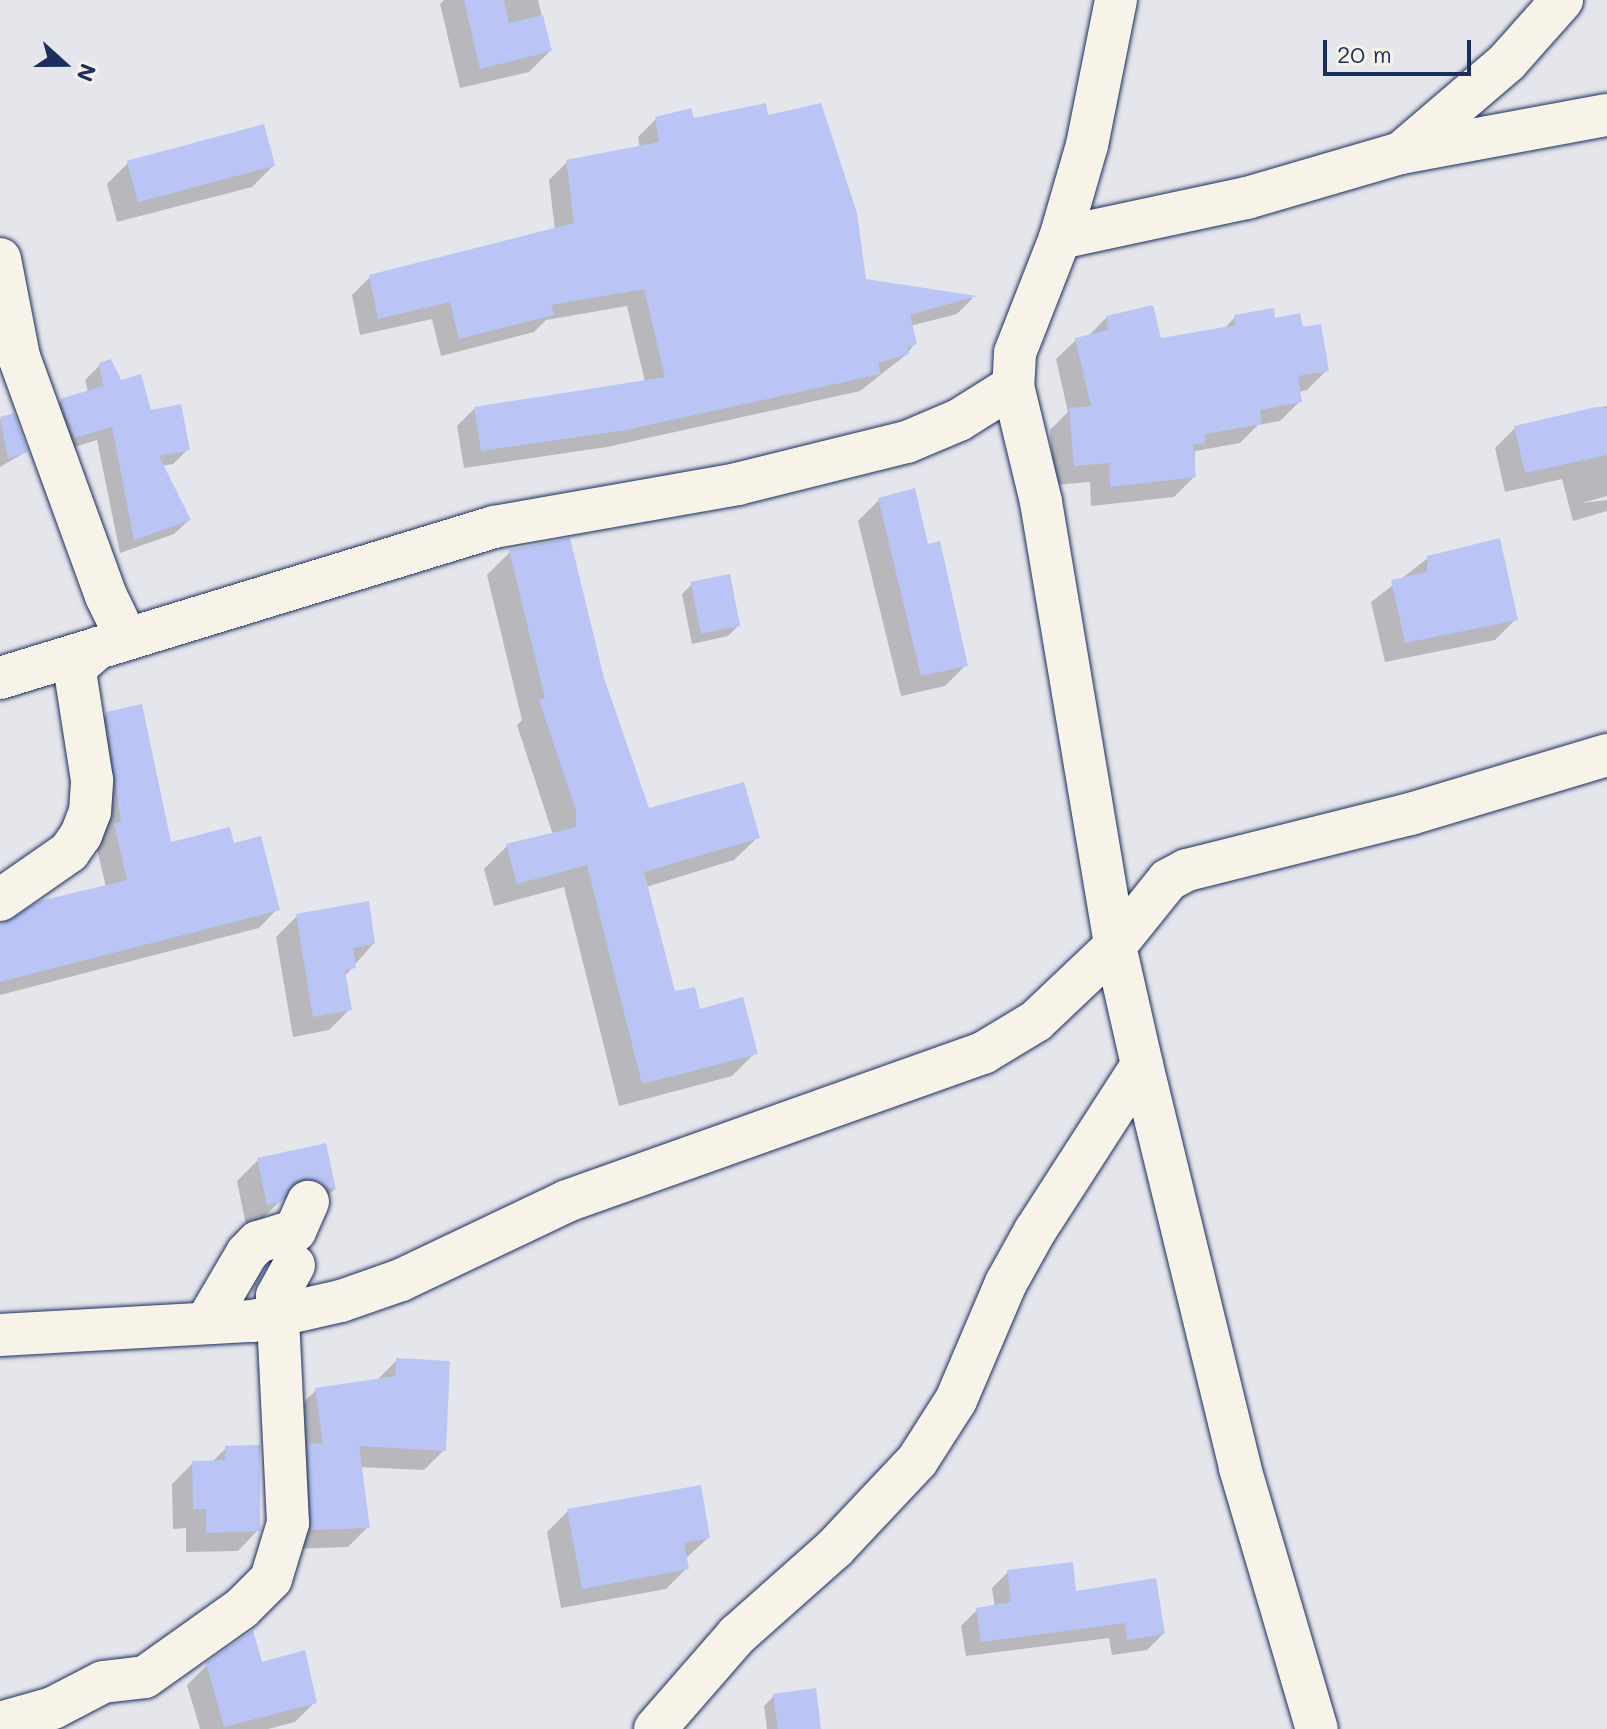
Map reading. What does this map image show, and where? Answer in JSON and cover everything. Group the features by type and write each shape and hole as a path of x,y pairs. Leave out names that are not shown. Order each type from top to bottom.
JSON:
{"street":[{"path":"1116,0 1104,75 1060,238 1015,353 1013,386 1044,517 1115,946 1240,1468 1317,1729"},
{"path":"1401,153 1507,62 1562,0"},
{"path":"1060,238 1247,198 1401,153 1607,115"},
{"path":"0,259 19,357 106,596 113,644"},
{"path":"0,678 494,527 737,484 907,442 959,420 1013,386"},
{"path":"0,900 69,852 81,835 90,812 92,780 76,678 77,666 113,644"},
{"path":"0,1335 278,1317 341,1301 401,1280 567,1201 983,1053 1036,1021 1115,946 1149,900 1187,870 1410,814 1607,755"},
{"path":"655,1729 737,1635 834,1549 917,1461 956,1400 1006,1283 1035,1231 1142,1065"},
{"path":"296,1234 311,1284 341,1301"},
{"path":"0,1723 53,1708 103,1682 145,1677 242,1608 271,1579 288,1523 279,1284 296,1234"},
{"path":"206,1323 247,1253 258,1242 296,1234"}],"building":[{"path":"464,0 504,0 509,23 543,15 552,51 480,69"},
{"path":"766,103 768,115 821,103 857,213 866,279 977,296 910,315 917,344 908,347 909,354 878,363 881,374 626,430 481,451 474,407 665,377 644,289 551,305 554,315 459,339 450,302 378,319 369,275 574,223 566,160 659,142 655,117 691,108 694,118"},
{"path":"264,124 275,166 138,202 127,161"},
{"path":"1153,305 1161,338 1236,325 1234,315 1274,308 1275,318 1300,313 1303,327 1321,324 1329,371 1298,376 1302,402 1260,410 1262,424 1205,434 1205,443 1193,445 1196,477 1110,487 1109,463 1074,466 1069,408 1091,406 1075,338 1108,330 1106,316"},
{"path":"111,359 121,380 141,374 151,410 181,404 190,450 159,456 191,520 134,540 112,427 74,438 60,399 103,386 99,363"},
{"path":"1596,407 1607,408 1607,455 1525,473 1514,426"},
{"path":"14,413 28,452 8,459 0,417"},
{"path":"915,488 928,544 940,541 968,666 921,676 878,498"},
{"path":"570,538 604,678 649,808 744,782 760,838 644,872 675,991 695,987 700,1009 743,997 758,1054 642,1084 587,865 517,884 506,844 576,827 576,810 539,700 545,698 509,550"},
{"path":"1500,538 1518,620 1405,643 1391,580 1427,572 1427,556"},
{"path":"730,574 740,626 701,634 691,582"},
{"path":"142,704 171,842 230,827 234,843 261,836 280,910 0,982 0,924 40,901 127,880 114,824 121,822 106,712"},
{"path":"369,901 375,944 353,948 356,968 345,970 352,1010 313,1017 296,914"},
{"path":"326,1143 336,1190 305,1178 293,1183 282,1202 267,1205 257,1158"},
{"path":"396,1358 450,1361 446,1451 359,1446 370,1528 311,1530 308,1444 323,1443 315,1388 395,1376"},
{"path":"260,1445 260,1531 206,1533 206,1509 193,1509 192,1461 225,1460 225,1446"},
{"path":"701,1485 710,1538 684,1543 689,1569 582,1589 567,1509"},
{"path":"1073,1562 1076,1591 1156,1578 1165,1634 1127,1640 1125,1623 981,1642 976,1608 1011,1602 1007,1570"},
{"path":"253,1630 262,1662 305,1650 317,1703 224,1727 206,1663"},
{"path":"816,1688 821,1729 778,1729 773,1694"}]}
